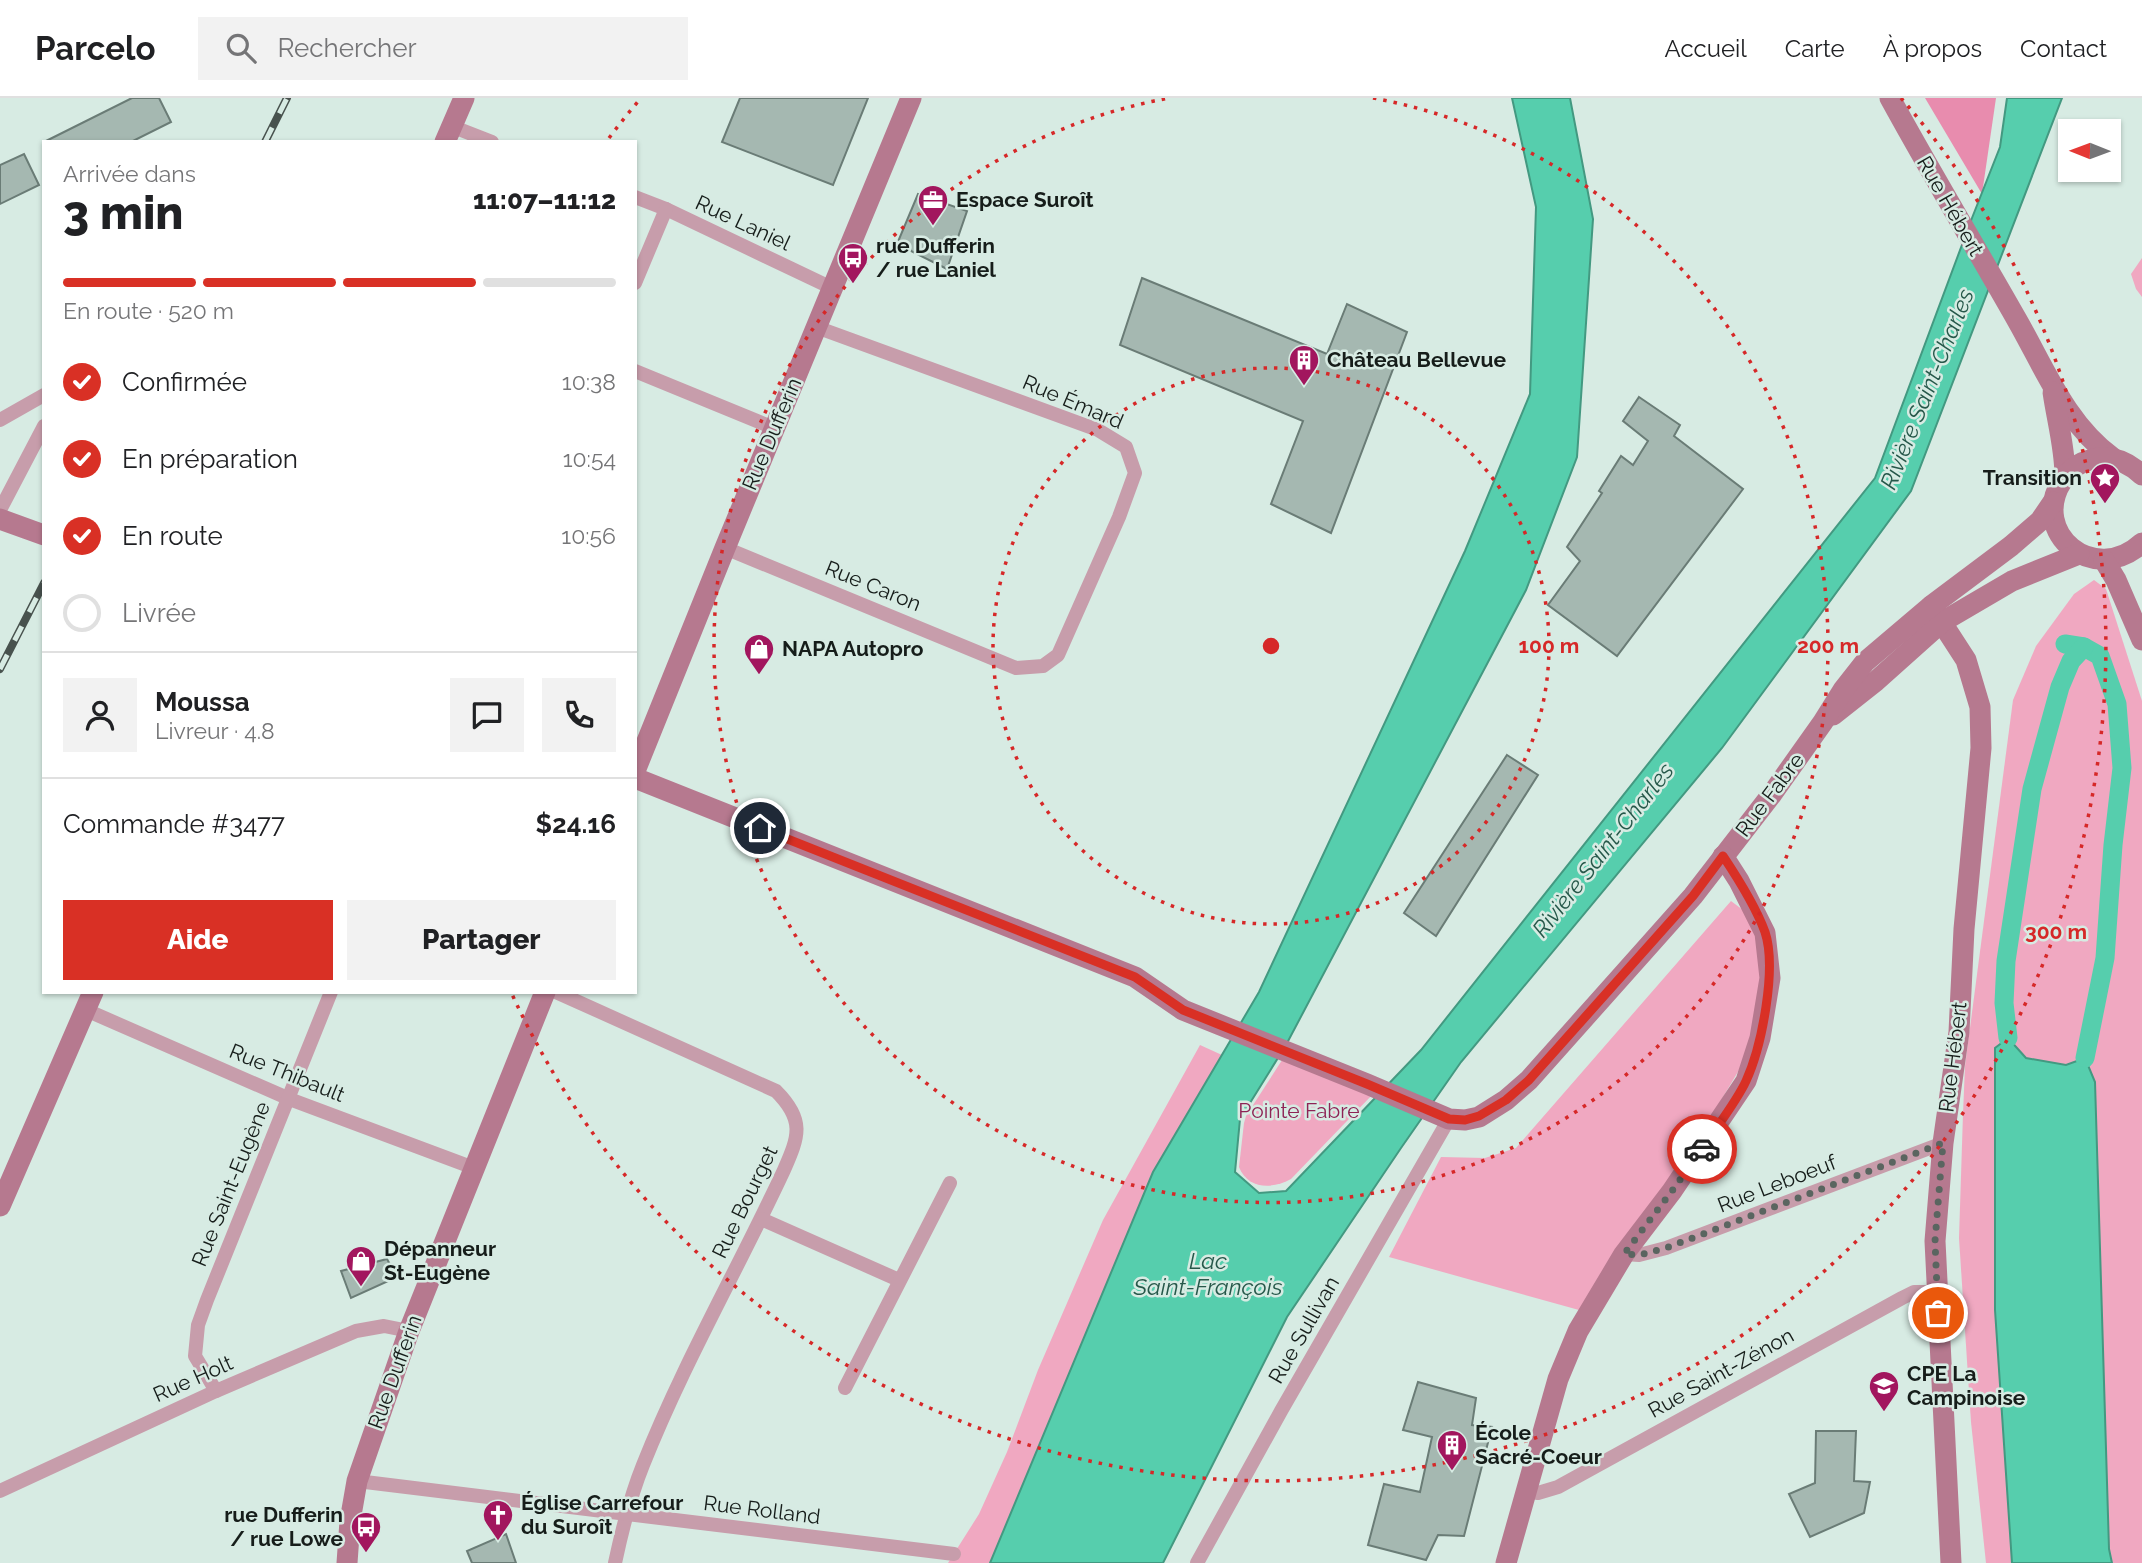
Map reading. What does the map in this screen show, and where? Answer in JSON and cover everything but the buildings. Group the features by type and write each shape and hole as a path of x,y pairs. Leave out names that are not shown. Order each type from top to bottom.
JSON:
{"street":[{"path":"464,98 448,134 481,140"},
{"name":"Rue Dufferin","path":"637,766 911,98"},
{"name":"Rue Hébert","path":"1890,98 1939,188 2018,321 2052,386 2081,430 2132,467"},
{"name":"Rue Laniel","path":"637,198 832,288"},
{"path":"637,279 666,209"},
{"name":"Rue Émard","path":"816,327 1098,430 1126,447 1135,473 1119,517 1058,654 1043,666 1016,668 1004,662"},
{"path":"637,372 774,428"},
{"name":"Rue Hébert","path":"2052,386 2065,457 2065,476"},
{"path":"0,420 42,397"},
{"path":"0,510 42,430"},
{"path":"2065,476 2075,467 2100,458 2132,467"},
{"name":"Rue Fabre","path":"1449,1119 1465,1120 1479,1116 1506,1100 1529,1080 1693,896 1823,722 1876,681 1936,614 2040,521 2053,502 2057,488 2065,476"},
{"path":"2053,502 2053,518 2059,532 2067,545 2080,554 2091,559 2118,558 2142,543"},
{"path":"0,519 42,534"},
{"path":"2142,543 2142,555"},
{"name":"Rue Caron","path":"725,548 1004,662"},
{"name":"Rue Fabre","path":"1936,614 2012,580 2080,554"},
{"path":"2104,560 2116,580 2142,640"},
{"name":"Rue Hébert","path":"1936,614 1966,660 1980,707 1982,748 1964,929 1959,1032 1943,1143 1935,1241 1951,1563"},
{"path":"637,779 1135,977 1183,1010 1449,1119"},
{"path":"1506,1563 1558,1380 1578,1331 1624,1254 1672,1191 1746,1081 1759,1038 1770,978 1765,933 1723,856"},
{"name":"Rue Saint-Eugène","path":"216,1391 195,1356 198,1325 330,994"},
{"name":"Rue Dufferin","path":"347,1563 350,1521 357,1481 409,1331 544,994"},
{"name":"Rue Bourget","path":"560,994 776,1091 790,1106 796,1122 796,1143 691,1358 643,1466 615,1563"},
{"path":"0,1206 90,1001"},
{"name":"Rue Thibault","path":"90,1001 288,1098 474,1168"},
{"name":"Rue Sullivan","path":"1198,1563 1281,1411 1449,1119"},
{"name":"Rue Leboeuf","path":"1624,1254 1639,1255 1666,1248 1943,1143"},
{"path":"845,1388 950,1183"},
{"path":"761,1219 899,1280"},
{"name":"Rue Saint-Zénon","path":"1526,1491 1538,1493 1558,1487 1902,1298 1914,1292 1937,1292"},
{"name":"Rue Holt","path":"0,1491 216,1391 356,1331 384,1326 409,1331"},
{"name":"Rue Rolland","path":"357,1481 954,1554"}],"green space":[{"path":"2142,258 2142,297 2131,274"},
{"path":"2094,580 2106,589 2142,701 2142,1563 1986,1563 1971,1422 1959,1238 1965,1066 2013,700 2036,646 2074,594"},
{"path":"1731,901 1747,913 1762,953 1761,999 1742,1065 1701,1134 1579,1310 1389,1257 1441,1157 1485,1158 1516,1148"},
{"path":"1200,1045 1222,1055 1153,1172 999,1545 990,1563 948,1563 979,1514 1103,1220"},
{"name":"Pointe Fabre","path":"1284,1057 1374,1093 1291,1179 1277,1185 1255,1184 1243,1175 1239,1167 1244,1123"}],"shaded area":[{"path":"1925,98 1996,98 1982,194"}],"water":[{"name":"Lac Saint-François","path":"1512,98 1570,98 1593,219 1577,457 1526,590 1286,1045 1240,1119 1235,1172 1259,1193 1286,1191 1421,1050 1875,478 2000,147 2007,98 2062,98 1911,491 1722,748 1461,1062 1287,1317 1163,1563 990,1563 1153,1172 1259,992 1465,551 1530,394 1536,207"},
{"path":"2008,1038 2026,1058 2066,1065 2085,1058 2095,1082 2109,1549 2112,1563 2012,1563 1995,1310 1995,1048"}],"waterway":[{"path":"2065,644 2084,647 2100,656 2117,704 2122,768 2113,845 2105,958 2085,1058"},
{"path":"2008,1038 2004,1003 2006,961 2032,789 2060,687 2071,661 2084,647"}],"railway":[{"path":"266,140 287,98"},
{"path":"0,669 42,587"}],"way so far":[{"path":"1702,1149 1624,1254 1639,1255 1666,1248 1943,1143 1935,1241 1938,1313"}],"place":[{"name":"Espace Suroît","path":"933,227"},
{"name":"rue Dufferin / rue Laniel","path":"853,285"},
{"name":"Château Bellevue","path":"1304,387"},
{"name":"Transition","path":"2105,505"},
{"name":"NAPA Autopro","path":"759,676"},
{"name":"Dépanneur St-Eugène","path":"361,1288"},
{"name":"CPE La Campinoise","path":"1884,1413"},
{"name":"École Sacré-Coeur","path":"1452,1472"},
{"name":"Église Carrefour du Suroît","path":"498,1542"},
{"name":"rue Dufferin / rue Lowe","path":"366,1554"}],"route":[{"path":"760,828 1135,977 1183,1010 1449,1119 1465,1120 1479,1116 1506,1100 1529,1080 1693,896 1723,856 1765,933 1770,978 1759,1038 1746,1081 1702,1149"}],"water label":[{"name":"Rivière Saint-Charles","path":"1927,389"},
{"name":"Rivière Saint-Charles","path":"1603,850"}]}
